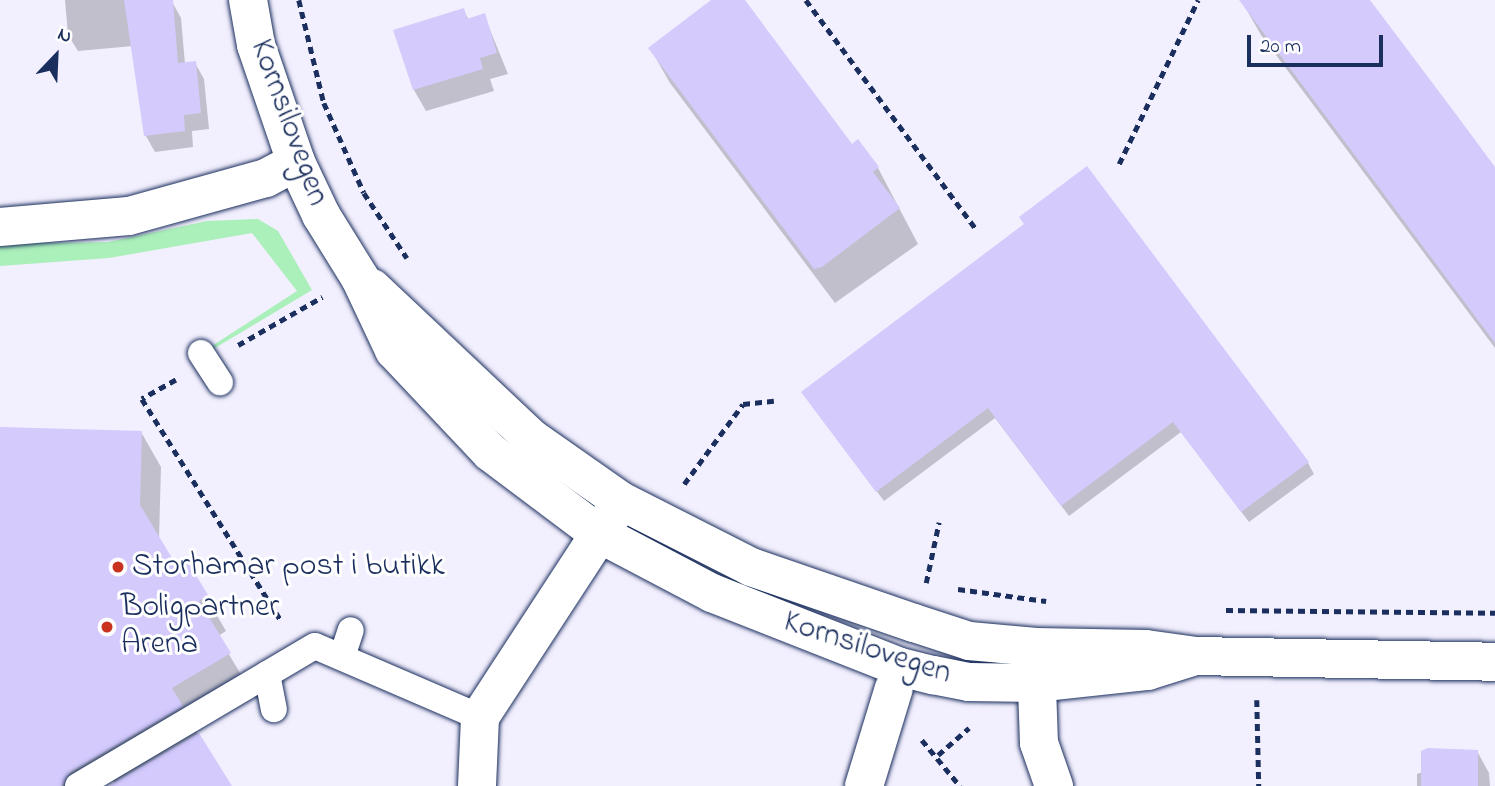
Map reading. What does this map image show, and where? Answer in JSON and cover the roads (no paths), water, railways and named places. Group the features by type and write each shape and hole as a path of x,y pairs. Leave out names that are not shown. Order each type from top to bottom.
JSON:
{"main road":[{"name":"Kornsilovegen","path":"248,0 256,45 296,162 321,215 360,278 394,350 446,408 491,452 598,533 712,593 900,667 968,682 1035,665"},
{"path":"0,227 129,216 266,178 296,162"},
{"name":"Kornsilovegen","path":"360,278 531,438 621,501 751,567 1035,665 1148,671 1195,656 1495,662"},
{"path":"477,786 481,717 621,501"},
{"path":"1035,665 1039,743 1054,786"},
{"path":"864,786 889,705"}],"lane":[{"path":"201,353 220,382"},
{"path":"342,657 351,631"},
{"path":"78,786 315,646 481,717"},
{"path":"267,674 274,709"}],"place":[{"name":"Storhamar post i butikk","path":"118,567"},
{"name":"Boligpartner Arena","path":"107,627"}]}
